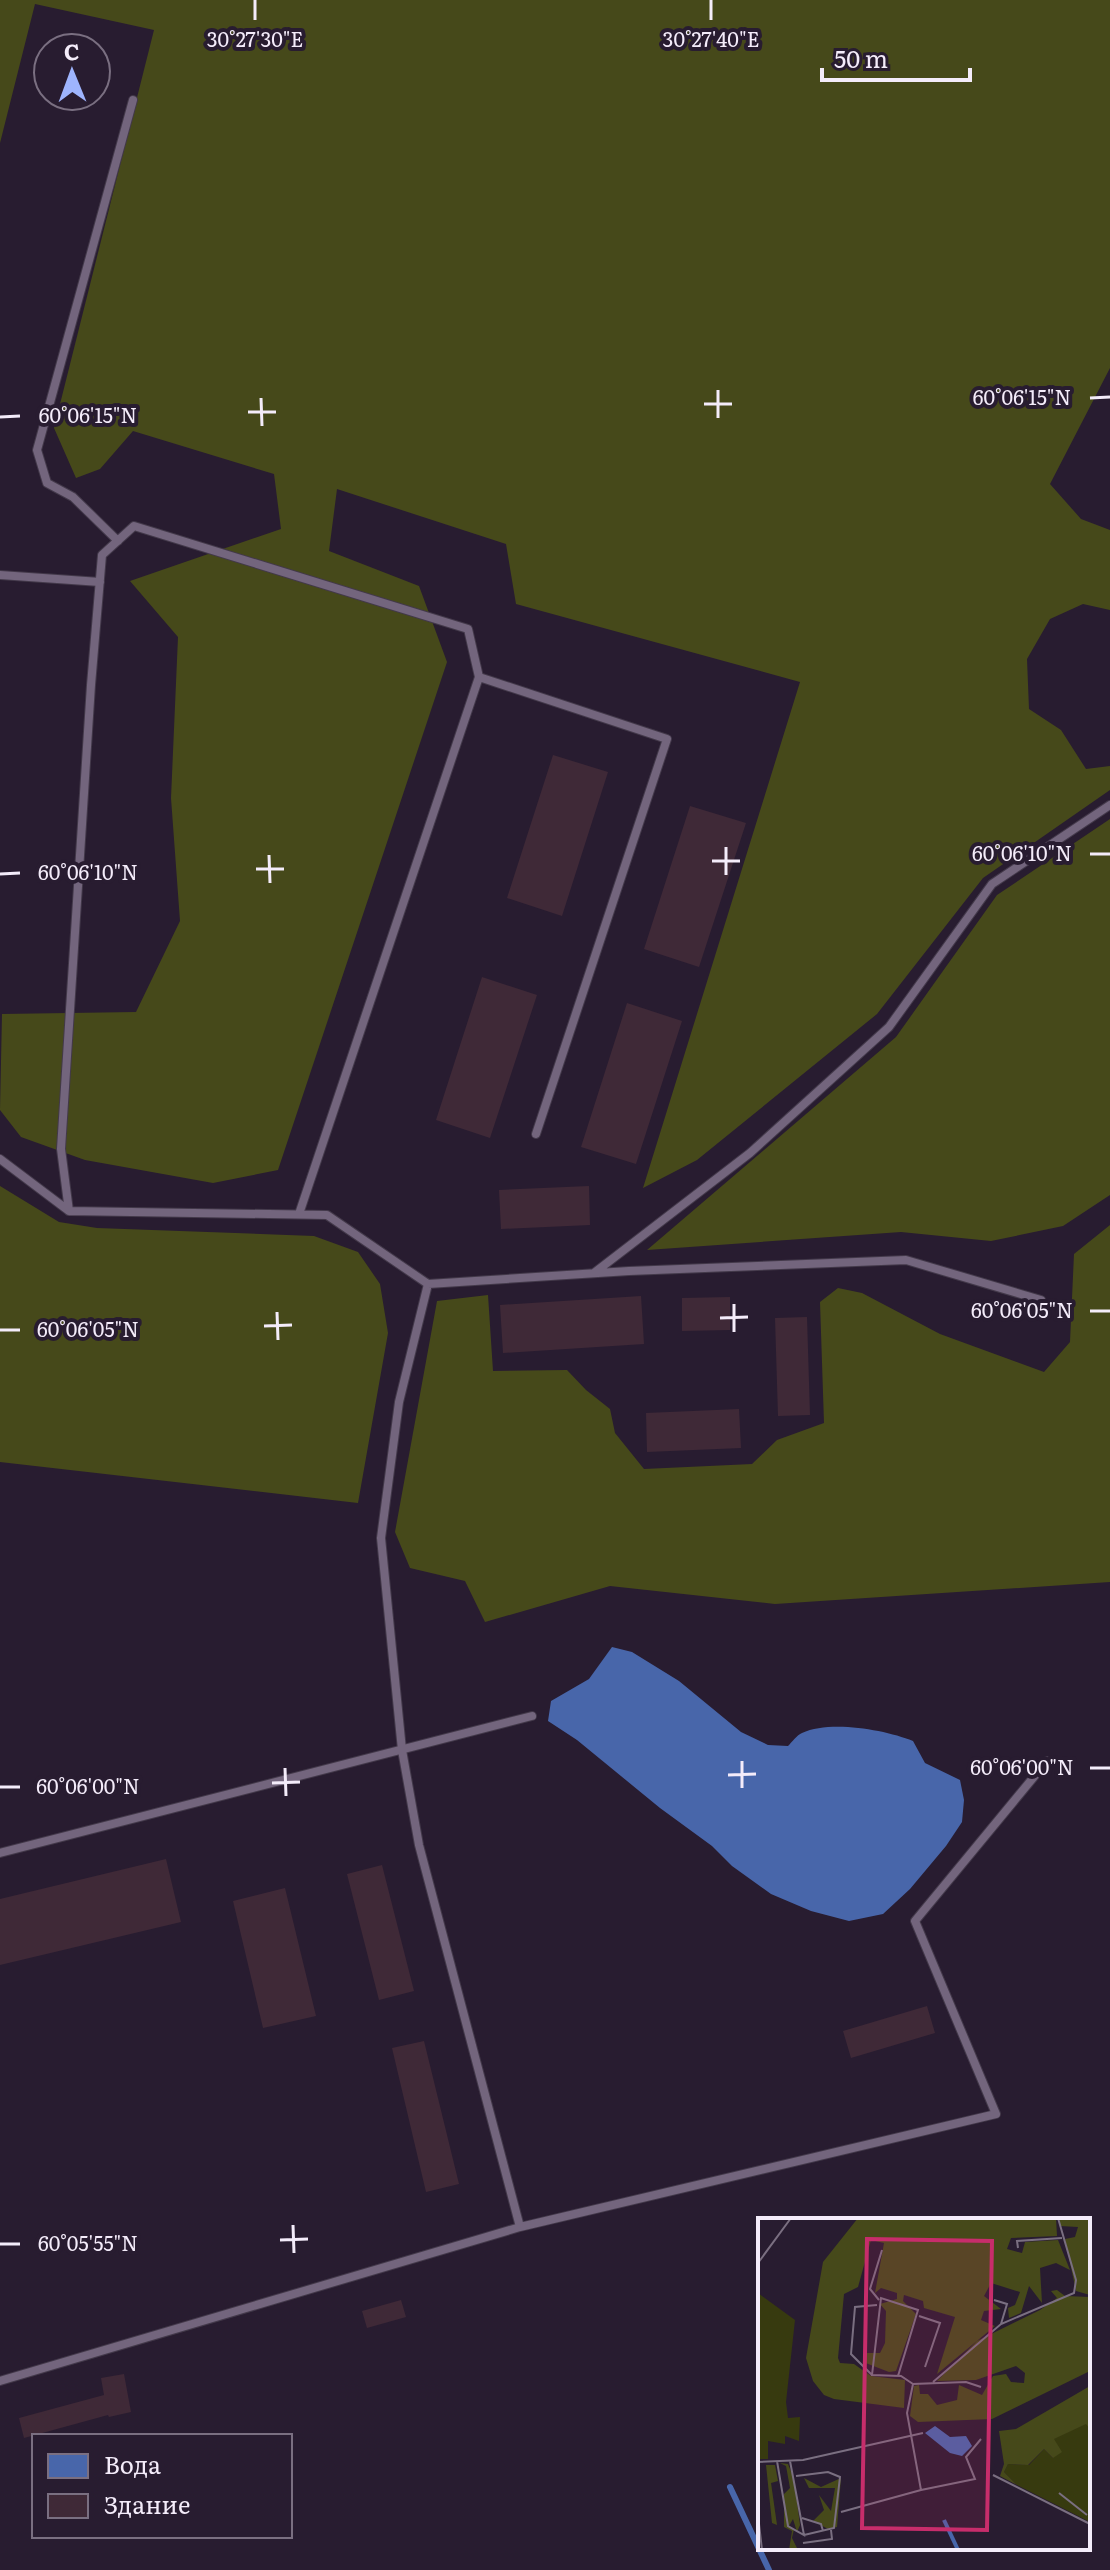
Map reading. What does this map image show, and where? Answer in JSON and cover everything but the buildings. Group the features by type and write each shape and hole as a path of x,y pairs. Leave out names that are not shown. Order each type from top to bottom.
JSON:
{"lane":[{"path":"118,541 73,497 47,483 37,450 133,100"},
{"path":"69,1211 61,1149 102,555 134,526 468,629 479,677 299,1214"},
{"path":"0,575 100,582"},
{"path":"479,677 667,739 536,1134"},
{"path":"594,1273 750,1153 889,1027 992,884 1110,805"},
{"path":"0,1159 69,1211 327,1215 428,1284 594,1273 906,1260 1041,1300"},
{"path":"428,1284 399,1402 381,1538 402,1750 419,1845 520,2227"},
{"path":"0,1853 532,1716"},
{"path":"0,2381 520,2227 996,2114 915,1921 1047,1761"}],"green space":[{"path":"0,0 1110,0 1110,368 1050,484 1081,519 1110,530 1110,610 1083,604 1050,619 1027,659 1029,709 1061,730 1086,769 1110,766 1110,790 983,878 877,1014 697,1160 643,1188 800,682 516,604 506,544 337,489 329,551 419,586 447,662 278,1170 213,1183 85,1160 21,1137 0,1110 2,1014 136,1012 180,921 171,798 178,637 130,581 281,529 274,474 133,431 100,469 76,478 54,428 154,30 35,4 0,143"},
{"path":"1110,819 1110,1195 1063,1226 991,1241 901,1232 647,1250 896,1037 997,895"},
{"path":"0,1186 59,1222 97,1228 314,1236 358,1252 380,1284 388,1333 358,1503 0,1462"},
{"path":"1110,1225 1110,1582 775,1604 610,1586 485,1622 465,1581 410,1568 395,1532 437,1301 488,1295 493,1371 567,1370 610,1409 615,1433 644,1469 752,1464 777,1440 824,1423 820,1302 838,1288 862,1293 940,1334 1044,1372 1070,1342 1074,1254"}],"water":[{"path":"612,1647 632,1652 679,1681 741,1732 768,1745 788,1746 802,1733 828,1727 873,1730 913,1741 925,1763 960,1780 964,1800 962,1822 910,1889 883,1914 849,1921 811,1911 771,1894 577,1740 548,1721 551,1701 589,1679"}],"waterway":[{"path":"730,2487 758,2547"},
{"path":"760,2550 769,2570"}]}
